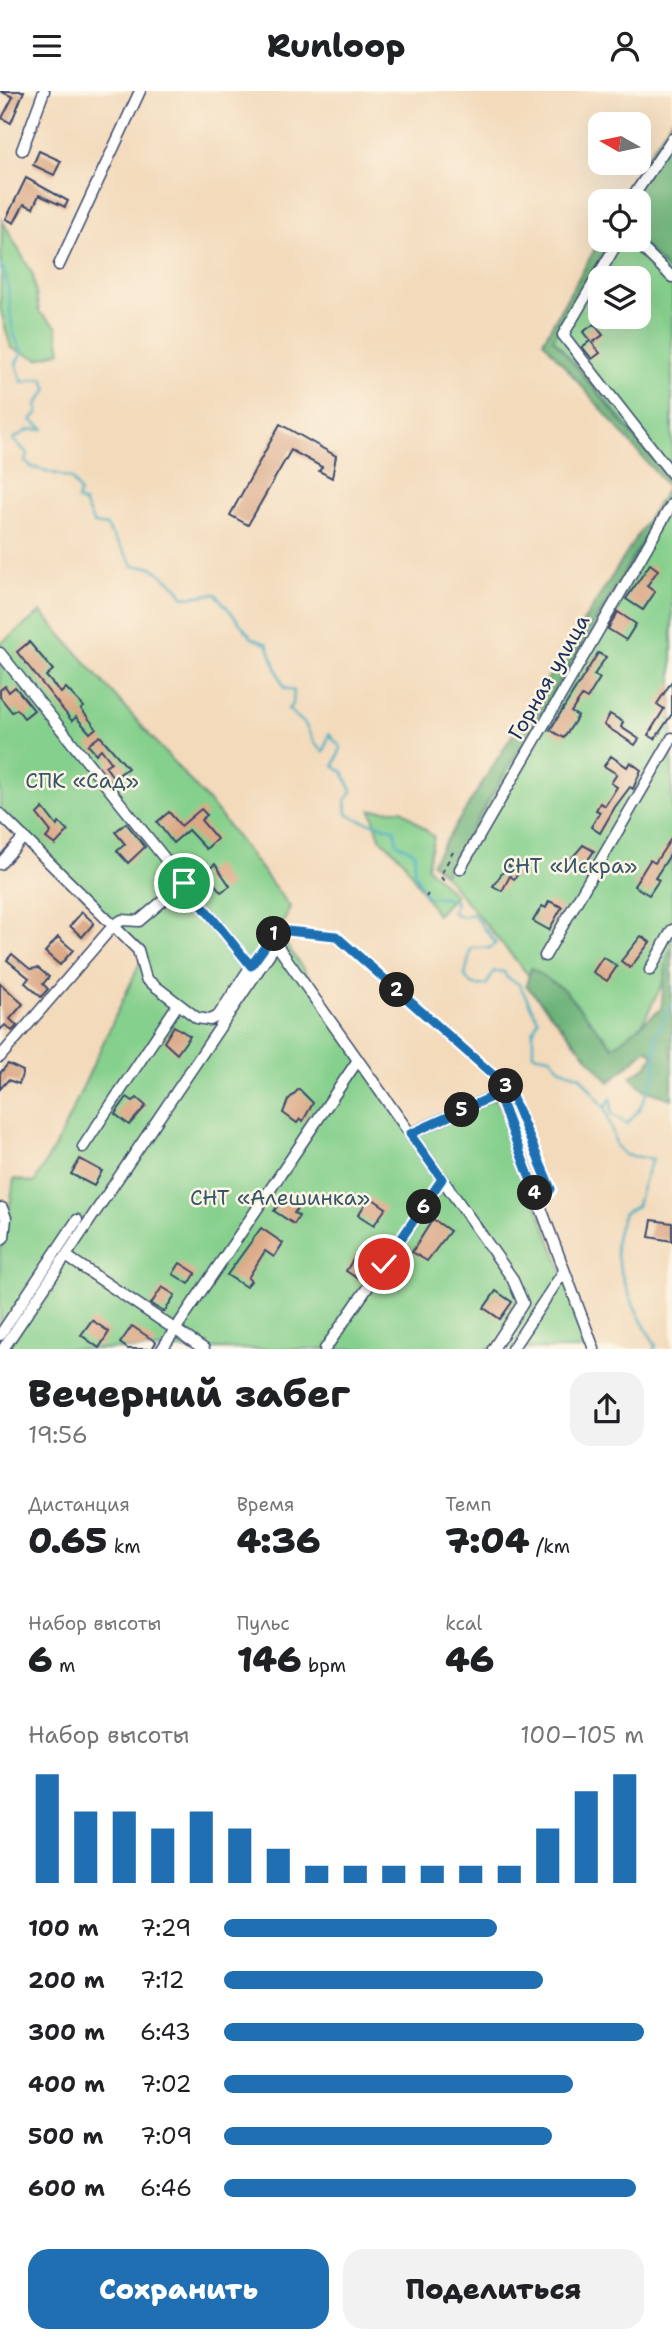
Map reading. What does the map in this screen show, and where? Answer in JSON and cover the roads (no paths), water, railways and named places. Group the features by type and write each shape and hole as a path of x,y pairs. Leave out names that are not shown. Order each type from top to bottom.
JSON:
{"street":[{"path":"22,150 44,91"},
{"path":"59,265 140,91"},
{"path":"638,189 672,139"},
{"path":"612,252 563,335 672,474"},
{"path":"646,252 672,277"},
{"name":"Горная улица","path":"460,869 672,504"},
{"path":"0,653 251,966"},
{"path":"545,956 672,738"},
{"path":"0,814 138,950 146,979 197,1018 210,1020 218,1016 277,930"},
{"path":"0,864 24,837"},
{"path":"0,1057 113,926 122,921 139,921 184,883"},
{"path":"650,970 672,930"},
{"path":"3,1349 276,944 512,1278 523,1303 492,1349"},
{"path":"83,1147 178,1004"},
{"path":"162,1349 358,1060"},
{"path":"410,1134 498,1094 594,1349"},
{"path":"326,1349 442,1179"},
{"path":"0,1240 4,1237 6,1218 2,1208"},
{"path":"0,1335 78,1220"},
{"path":"66,1256 204,1349"},
{"path":"512,1349 564,1271"}],"waterway":[{"path":"0,263 8,285 13,331 23,351 16,363 22,382 43,378 48,389 37,404 38,413 31,420 44,429 28,430 13,439 28,454 25,461 32,467 71,478 80,492 77,500 84,503 94,524 107,526 133,566 152,567 175,585 184,597 216,594 252,638 267,644 284,688 294,691 293,704 288,709 305,724 315,744 324,752 329,734 341,748 334,766 343,772 352,791 346,800 347,814 395,830 397,843 415,853 414,872 427,897 444,897 456,902 452,912 462,917 473,914 496,943 490,948 471,948 465,976 467,979 474,985 487,984 494,971 504,972 507,978 519,984 538,1020 533,1032 533,1054 550,1057 561,1069 580,1076 605,1108 617,1147 625,1155 653,1159 637,1206 624,1213 618,1229 616,1251 623,1279 656,1345 654,1349"},
{"path":"605,1108 611,1098 612,1114 627,1124 640,1108 655,1075 656,1034 672,1005"}],"park label":[{"name":"СПК «Сад»","path":"82,781"},
{"name":"СНТ «Искра»","path":"570,866"},
{"name":"СНТ «Алешинка»","path":"280,1198"}]}
